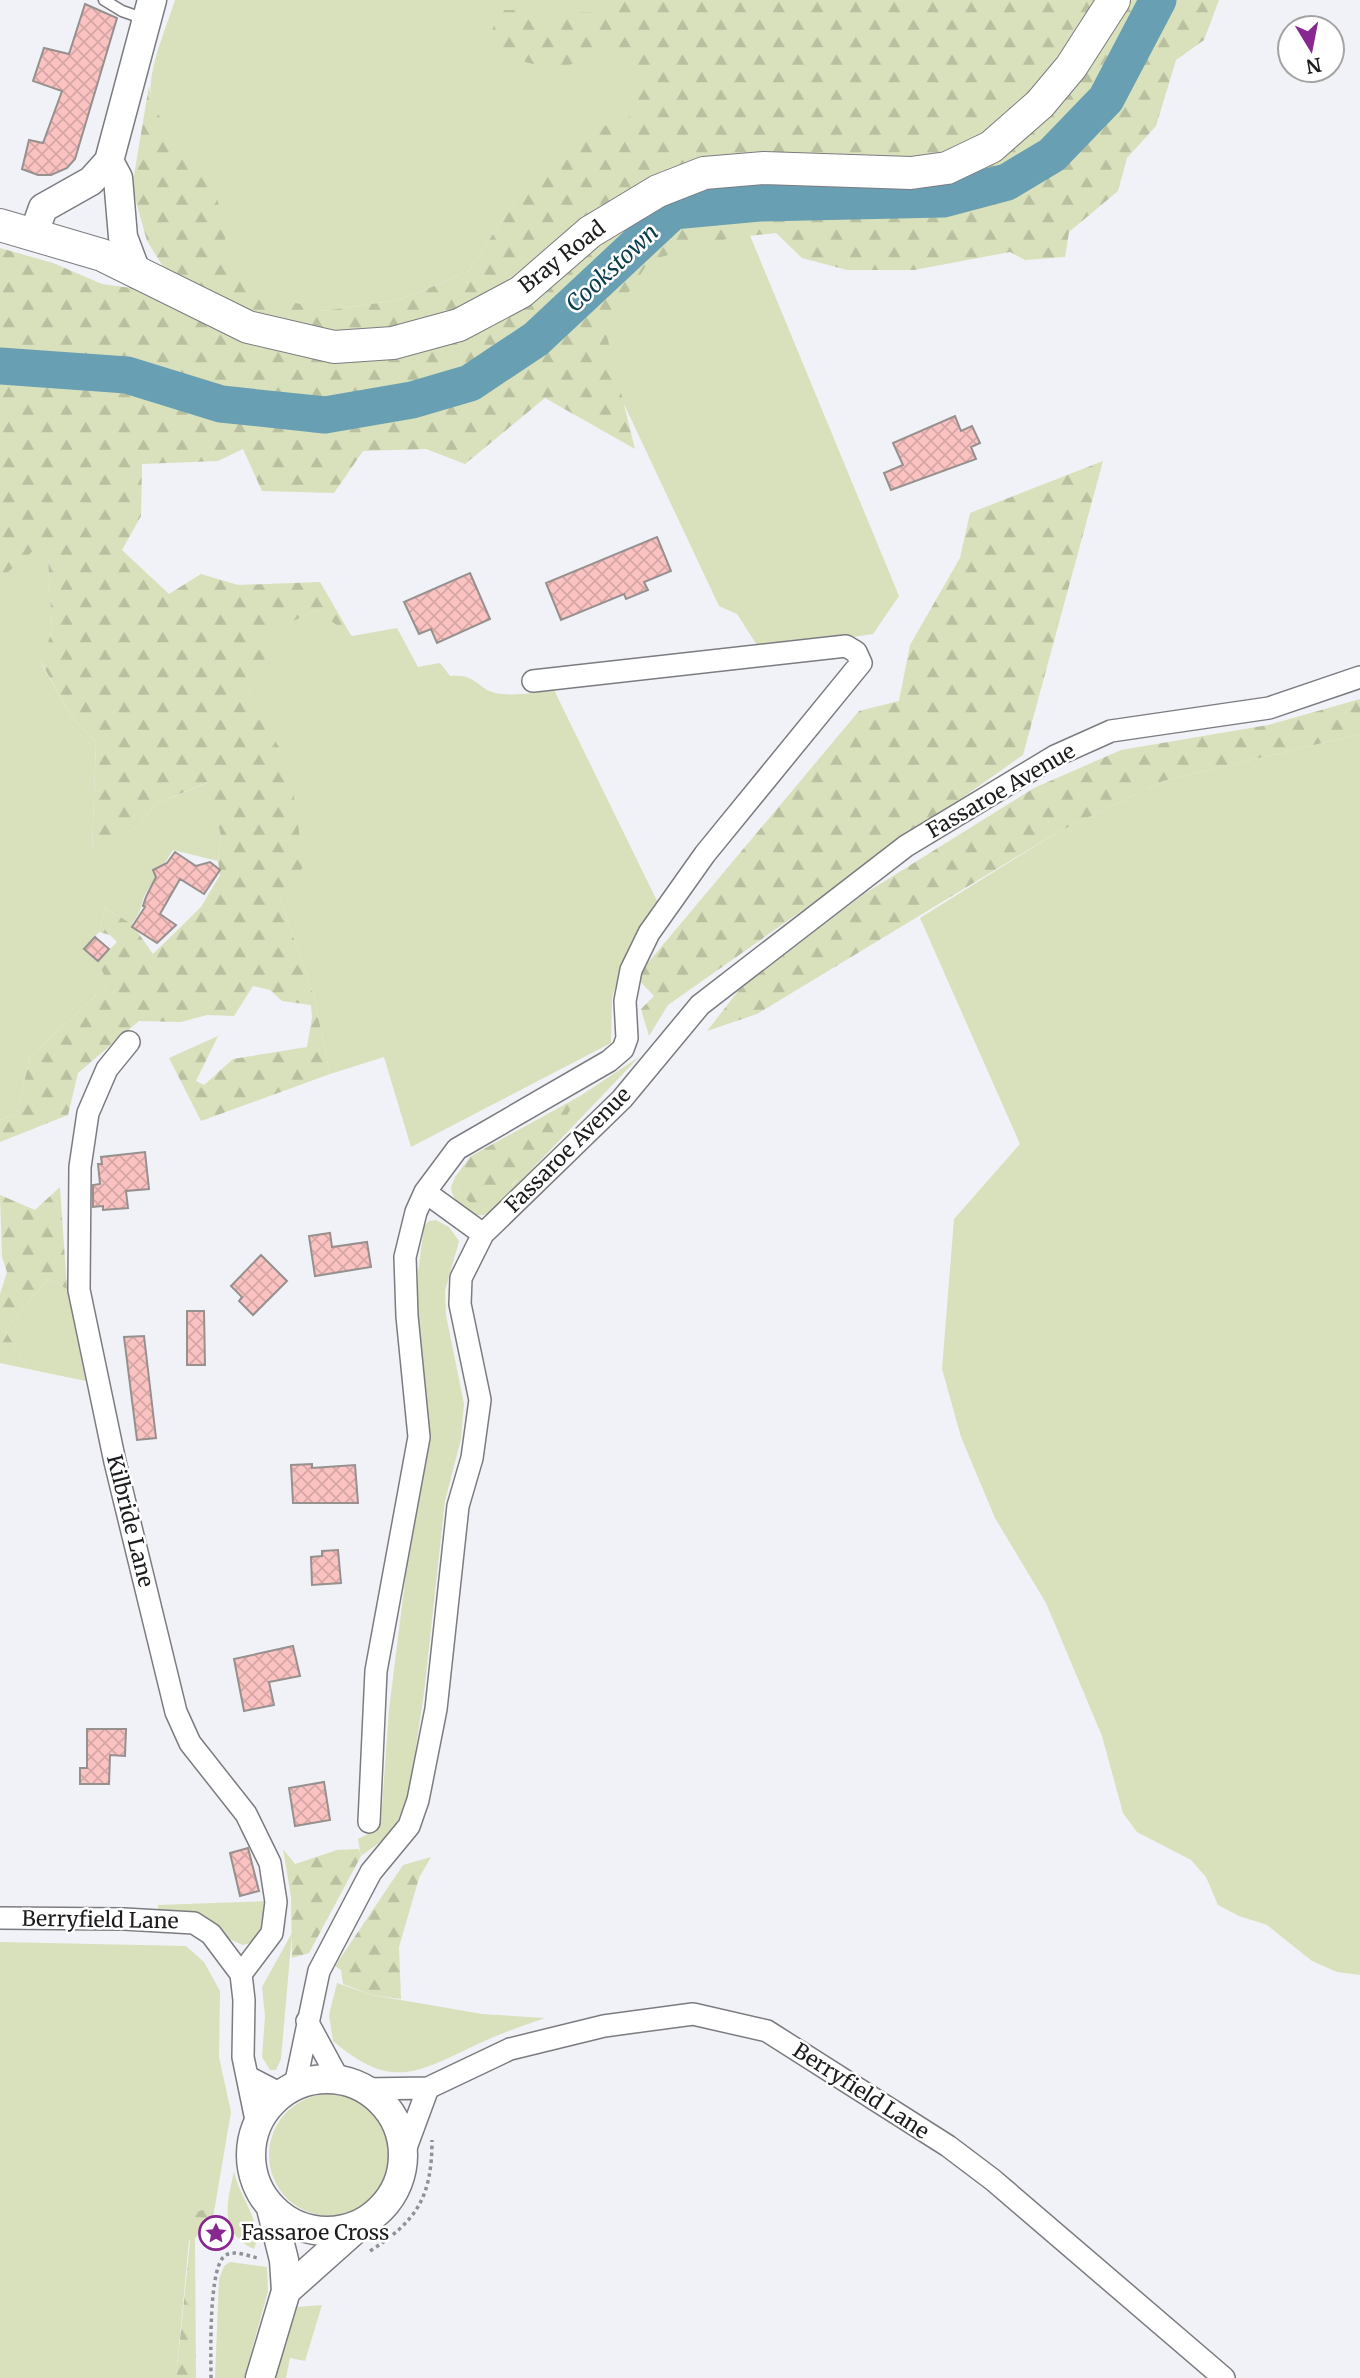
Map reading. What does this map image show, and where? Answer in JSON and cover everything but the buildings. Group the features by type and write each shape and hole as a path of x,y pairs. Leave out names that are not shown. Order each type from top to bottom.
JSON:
{"main road":[{"name":"Bray Road","path":"0,225 34,233 102,256 248,327 334,347 393,343 459,325 521,292 590,232 658,191 704,173 764,168 911,173 947,168 991,147 1040,104 1071,67 1114,0"}],"street":[{"path":"34,233 43,208 91,181 109,161 149,10"},
{"path":"109,161 118,178 123,237 137,274"},
{"path":"369,1822 376,1671 419,1437 407,1316 405,1257 416,1212 425,1192 457,1149 609,1062 623,1049 627,1038 625,1001 631,970 649,933 705,854 861,663 856,652 846,646 533,681"},
{"name":"Fassaroe Avenue","path":"288,2090 319,1971 372,1872 409,1826 418,1800 436,1709 458,1506 472,1458 480,1400 460,1304 461,1278 483,1234 622,1099 700,1005 906,846 1055,756 1111,731 1269,708 1360,677"},
{"name":"Kilbride Lane","path":"128,1042 107,1069 88,1114 80,1167 79,1290 116,1462 176,1712 190,1743 246,1814 270,1863 276,1902 272,1933 241,1974"},
{"path":"425,1192 483,1234"},
{"name":"Berryfield Lane","path":"0,1918 194,1923 211,1934 241,1974"},
{"path":"241,1974 244,2000 243,2057 257,2125"},
{"name":"Berryfield Lane","path":"365,2089 428,2088 510,2049 604,2026 693,2014 767,2031 947,2146 993,2180 1224,2378"},
{"path":"307,2021 339,2080"},
{"path":"248,2077 288,2090"},
{"path":"362,2224 338,2231 313,2231 290,2223 271,2208 258,2189 251,2168 251,2146 257,2125 288,2090 317,2080 339,2080 365,2089 386,2106 399,2128 404,2153"},
{"path":"286,2291 380,2211 393,2194 401,2175 404,2153 428,2088"},
{"path":"260,2378 286,2291 284,2260 271,2208"}],"lane":[{"path":"104,0 122,11 149,10"}],"green space":[{"path":"175,0 656,0 653,111 515,200 469,271 392,301 322,311 224,283 151,103 154,64"},
{"path":"616,0 1219,0 1204,40 1176,60 1156,126 1127,158 1118,191 1069,232 1065,257 1025,260 1010,252 914,270 847,270 802,258 776,233 730,238 650,260 605,328 635,449 545,398 465,464 426,449 363,451 334,493 262,491 243,449 218,461 142,464 141,516 122,550 169,594 201,574 238,585 320,582 352,637 317,610 278,628 248,698 289,763 304,866 279,896 314,996 330,1074 201,1121 169,1058 218,1036 196,1081 204,1085 233,1059 307,1047 312,1018 311,1005 282,1001 270,990 253,986 234,1016 207,1015 181,1022 139,1021 78,1073 68,1115 0,1142 0,1120 17,1113 30,1057 108,984 98,961 117,942 110,935 99,932 105,908 132,924 153,954 201,907 220,875 218,861 221,837 209,782 155,804 139,826 92,852 96,742 72,718 41,662 52,631 48,559 33,551 0,579 0,248 53,263 102,284 181,295 147,241 132,187 149,86 158,114 202,168 214,189 231,275 268,294 322,311 392,301 415,294 469,271 515,200 574,154 594,130 631,116 637,78 618,52 597,50 585,59 561,66 536,65 496,54 492,31 499,10 523,10 551,20 573,12 600,12"},
{"path":"744,221 899,596 873,634 766,650 757,645 737,614 719,606 592,336 641,249"},
{"path":"1103,461 1023,755 668,1005 649,1036 641,1009 654,996 636,977 859,711 899,701 910,645 960,558 970,513"},
{"path":"33,550 48,559 52,631 41,663 72,718 96,742 92,851 139,826 155,804 210,782 221,837 218,861 173,850 144,896 140,911 132,924 105,908 99,932 84,949 98,961 109,983 30,1057 17,1113 0,1120 0,579"},
{"path":"317,610 352,636 397,628 418,667 440,663 450,676 466,677 496,693 518,694 554,690 658,903 620,971 612,998 611,1043 411,1147 384,1057 330,1074 314,996 279,896 248,698 277,628"},
{"path":"1360,699 1360,734 1163,781 1056,833 757,1014 707,1031 739,990 864,894 1034,788 1121,750 1268,725"},
{"path":"1360,734 1360,1975 1337,1972 1312,1961 1267,1925 1239,1916 1218,1905 1206,1877 1191,1860 1137,1832 1123,1813 1102,1736 1046,1603 995,1518 961,1437 942,1369 954,1219 1020,1144 920,918 1056,833 1163,781"},
{"path":"639,1057 491,1212 484,1215 471,1214 460,1206 451,1187 455,1177 460,1194 513,1185 580,1096"},
{"path":"580,1096 547,1144 506,1190 475,1207 460,1194 455,1177 471,1156"},
{"path":"60,1187 67,1289 48,1279 5,1330 28,1369 0,1363 0,1294 7,1272 2,1257 0,1195 35,1210"},
{"path":"436,1220 449,1227 459,1241 445,1291 446,1315 464,1404 461,1439 445,1501 424,1693 409,1794 396,1824 383,1840 361,1856 358,1839 374,1831 381,1821 389,1710 412,1525 418,1273 424,1226 429,1221"},
{"path":"48,1279 67,1289 86,1381 28,1369 5,1330"},
{"path":"283,1849 295,1864 337,1850 359,1849 361,1856 309,1953 292,1958 291,1897"},
{"path":"431,1857 419,1878 399,1947 401,1999 372,1995 343,1984 341,1970 335,1966 403,1865"},
{"path":"267,1901 259,1934 250,1943 243,1945 229,1939 204,1915 158,1910 158,1905"},
{"path":"292,1933 281,2059 276,2070 270,2070 262,2057 265,2016 262,1987"},
{"path":"0,1942 186,1946 204,1962 220,1991 219,2057 231,2112 215,2206 189,2241 176,2378 0,2378"},
{"path":"337,1983 372,1995 482,2014 545,2018 496,2036 422,2069 390,2072 354,2057 333,2041 329,2015"},
{"path":"330,2094 353,2099 373,2112 386,2132 391,2155 386,2178 373,2198 353,2211 330,2216 307,2211 287,2198 274,2178 269,2155 274,2132 287,2112 307,2099"},
{"path":"234,2171 254,2220 254,2249 243,2242 230,2226 228,2206"},
{"path":"215,2206 213,2217 195,2238 196,2378 176,2378 193,2213"},
{"path":"230,2262 267,2267 268,2291 244,2378 215,2378 219,2279 224,2266"},
{"path":"322,2305 305,2361 290,2358 286,2378 273,2378 280,2347 297,2307"}],"waterway":[{"name":"Cookstown","path":"0,366 127,375 221,404 325,415 412,400 470,383 536,339 673,211 759,203 943,199 1007,182 1052,155 1106,99 1158,0"}],"place":[{"name":"Fassaroe Cross","path":"216,2233"}]}
